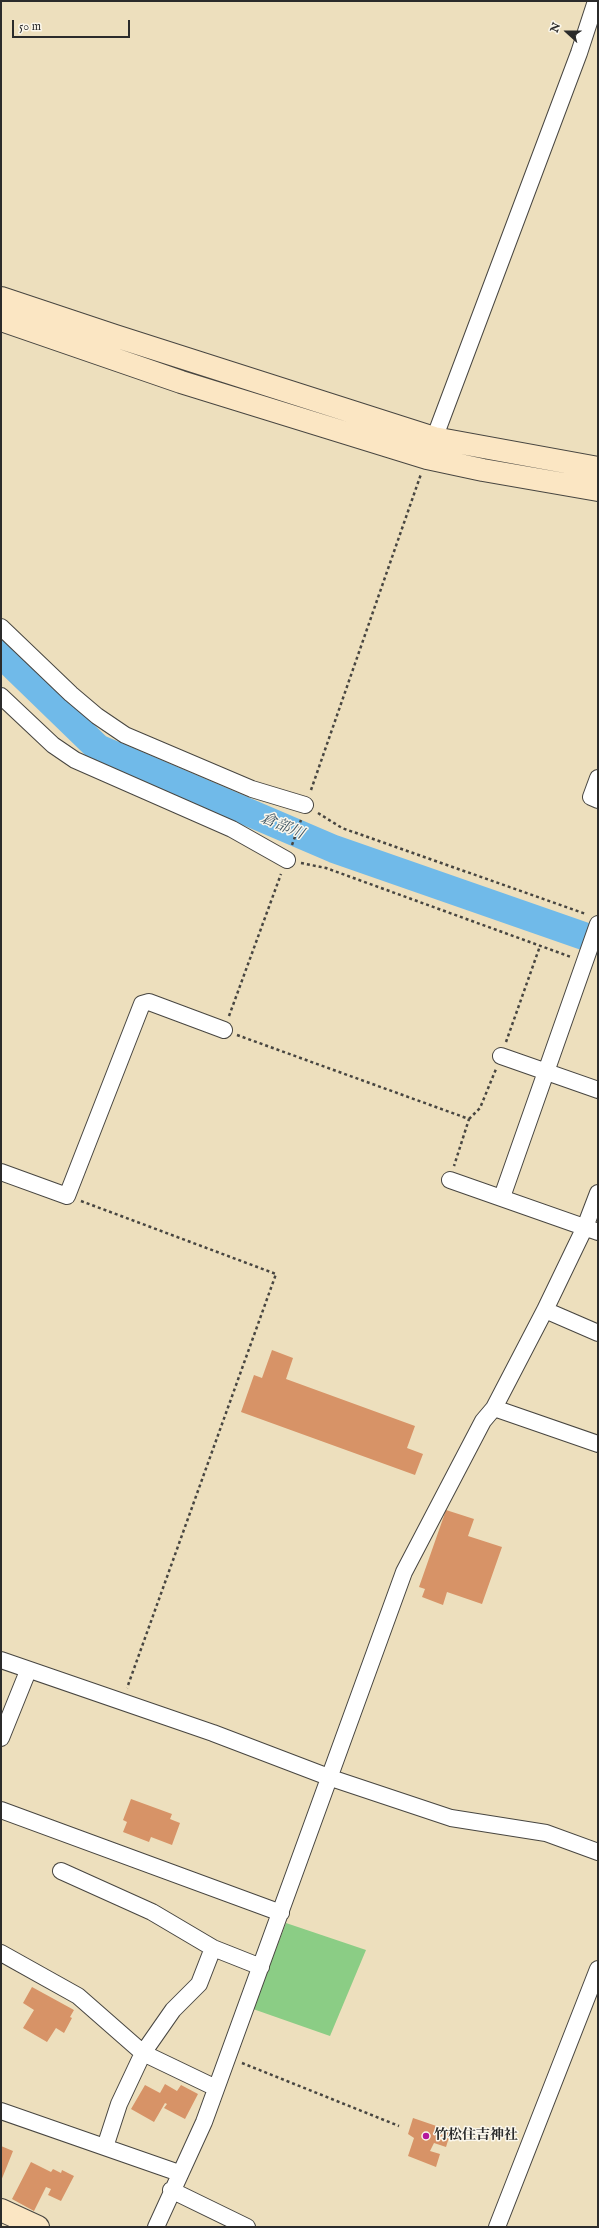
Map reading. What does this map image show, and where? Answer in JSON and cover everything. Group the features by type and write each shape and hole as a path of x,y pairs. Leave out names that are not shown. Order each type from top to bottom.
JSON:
{"street":[{"path":"430,448 580,53 594,24 596,1"},
{"path":"1,298 115,336 430,448 483,470 598,490"},
{"path":"1,320 188,384 430,448 598,468"},
{"path":"1,627 71,694 97,716 125,735 252,790 304,809"},
{"path":"1,696 53,745 75,760 289,854"},
{"path":"598,778 591,797 598,800"},
{"path":"502,1197 587,955 594,924"},
{"path":"1,1172 67,1196 142,1004 149,1002 224,1030"},
{"path":"501,1056 598,1090"},
{"path":"450,1180 502,1197 592,1230"},
{"path":"156,2227 171,2190 204,2122 331,1778 350,1716 404,1572 483,1421 494,1408 545,1310 592,1230 598,1193"},
{"path":"545,1310 598,1334"},
{"path":"494,1408 598,1444"},
{"path":"1,1660 28,1671 213,1733 331,1778 452,1818 546,1833 598,1852"},
{"path":"1,1738 28,1671"},
{"path":"1,1810 281,1913"},
{"path":"61,1871 152,1912 213,1948 261,1967"},
{"path":"105,2147 119,2104 143,2053 173,2010 199,1984 213,1948"},
{"path":"1,1953 78,1996 143,2053 216,2088"},
{"path":"497,2227 598,1969"},
{"path":"1,2111 179,2174"},
{"path":"171,2190 247,2227"},
{"path":"1,2210 38,2227"}],"path":[{"path":"430,448 289,854 224,1030 469,1119"},
{"path":"304,809 342,828 594,924"},
{"path":"289,854 540,946 587,955"},
{"path":"450,1180 469,1119 480,1108 501,1056 540,946"},
{"path":"67,1196 276,1274 124,1695 120,1701"},
{"path":"227,2057 399,2126"}],"green space":[{"path":"286,1923 366,1950 330,2036 253,2009"}],"building":[{"path":"272,1350 293,1358 286,1379 415,1426 407,1448 423,1454 415,1475 241,1412 254,1375 262,1378"},
{"path":"446,1510 474,1519 468,1536 502,1547 482,1604 447,1592 443,1605 422,1597 425,1589 419,1587"},
{"path":"131,1799 172,1814 170,1819 180,1823 172,1845 151,1837 149,1842 123,1832 127,1822 123,1820"},
{"path":"32,1987 74,2010 70,2017 72,2018 64,2033 56,2028 47,2042 23,2028 34,2010 23,2003"},
{"path":"165,2084 177,2091 181,2085 198,2094 185,2119 164,2108 167,2104 165,2103 154,2122 131,2109 145,2085 160,2093"},
{"path":"413,2118 451,2131 446,2147 434,2143 430,2151 440,2154 436,2167 408,2156 414,2138 408,2134"},
{"path":"1,2146 13,2151 1,2181"},
{"path":"31,2162 51,2172 53,2169 61,2173 62,2170 74,2176 61,2201 48,2195 51,2189 46,2187 34,2211 12,2199"}],"waterway":[{"name":"倉部川","path":"1,654 98,748 334,849 598,941"}],"place":[{"name":"竹松住吉神社","path":"426,2136"}]}
